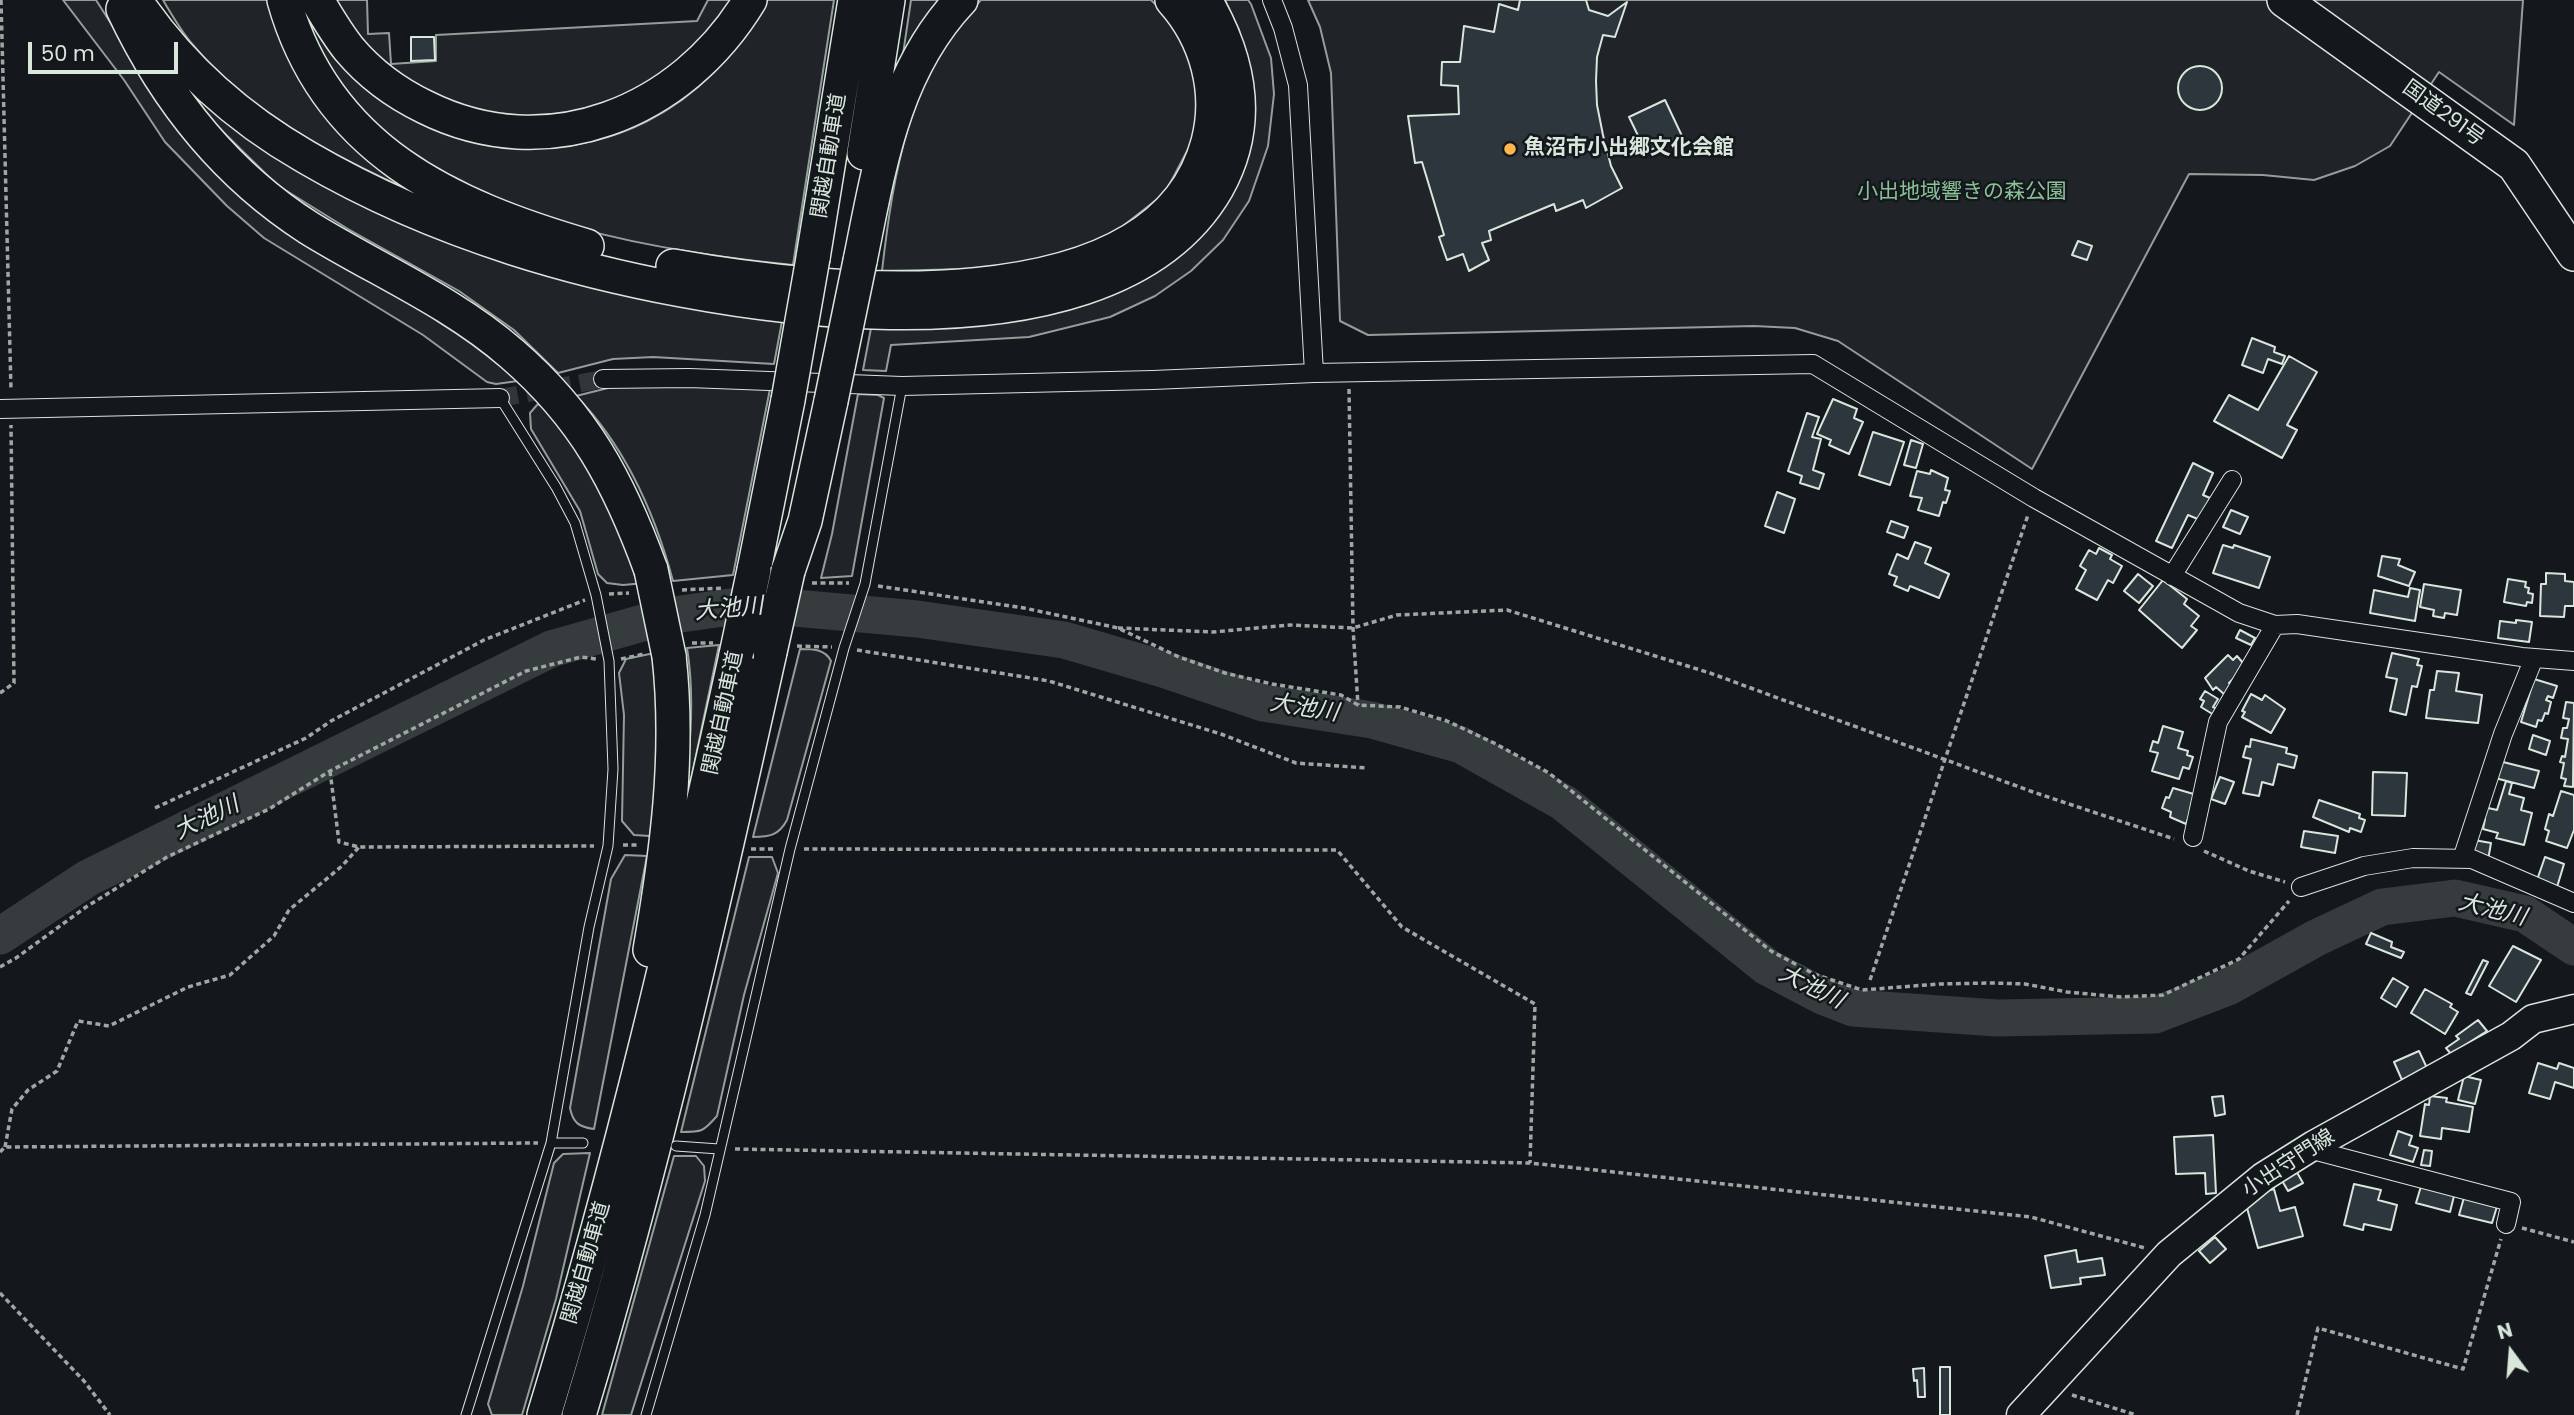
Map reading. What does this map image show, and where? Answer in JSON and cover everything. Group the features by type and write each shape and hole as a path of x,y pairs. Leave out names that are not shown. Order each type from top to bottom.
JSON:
{"highway":[{"path":"119,0 149,60 188,119 224,160 268,200 310,228 468,320 512,354 552,392 583,429 610,471 633,520 644,581 669,656 674,700 674,747 657,905 638,1020 590,1254"},
{"path":"135,0 191,69 254,124 354,183 446,223 513,248 673,289 771,304 923,312 1033,302 1099,284 1153,257 1192,224 1223,177 1232,152 1238,116 1236,71 1217,21 1205,0"},
{"path":"284,0 298,38 317,76 357,129 405,170 472,206 558,237 675,267 825,285 921,288 998,283 1091,260 1139,236 1157,222 1187,188 1206,147 1212,126 1213,105 1206,57 1185,14 1172,0"},
{"path":"317,0 349,49 391,88 444,117 472,126 502,132 532,133 593,124 652,99 699,65 720,43 750,0"},
{"name":"関越自動車道","path":"544,1415 590,1254 678,917 736,655 742,579 788,400 855,0"},
{"name":"関越自動車道","path":"579,1415 670,1087 771,652 797,577 853,261 888,0"},
{"path":"853,261 884,148 908,78 941,20 961,0"},
{"name":"国道291号","path":"2284,0 2514,164 2574,254"}],"main road":[{"name":"小出守門線","path":"2021,1415 2169,1254 2263,1177 2511,1036 2533,1019 2574,1009"}],"street":[{"path":"1272,0 1283,28 1298,85 1314,373"},
{"path":"603,379 689,378 902,386 1314,373 1813,364 2034,498 2239,614 2275,625 2297,624 2534,658 2574,660"},
{"path":"6,410 500,398"},
{"path":"2172,576 2232,480"},
{"path":"2191,843 2218,722 2275,625"},
{"path":"2462,859 2503,734 2534,658"},
{"path":"2301,887 2364,866 2413,858 2472,859 2574,903"},
{"path":"2309,1149 2511,1202 2506,1224"}],"lane":[{"path":"646,1415 705,1215 790,849 844,648 865,584 902,386"},
{"path":"466,1415 551,1143 589,927 608,846 613,769 610,661 596,595 575,523 556,487 500,398"},
{"path":"551,1143 583,1143"},
{"path":"676,1146 719,1149"}],"path":[{"path":"0,693 14,683 6,410 1,0"},
{"path":"1349,374 1353,628 1358,705"},
{"path":"1870,980 2034,498"},
{"path":"797,577 865,584 1024,608 1118,628 1213,632 1290,625 1353,628 1397,615 1507,610 1710,673 2033,792 2191,843 2249,871 2301,887 2239,959 2163,995 2122,996 2067,992 2025,984 1939,984 1862,990 1814,974 1771,951 1549,773 1494,743 1447,721 1400,707 1358,705 1341,695 1225,673 1179,657 1118,628"},
{"path":"678,590 742,579"},
{"path":"155,808 306,738 331,721 484,640 596,595 644,581"},
{"path":"330,771 340,842 359,847 638,845"},
{"path":"0,1152 5,1147 12,1109 28,1090 57,1071 78,1021 109,1026 188,987 230,975 274,936 289,910 342,866 359,847"},
{"path":"750,849 1336,850 1402,927 1535,1004 1530,1163"},
{"path":"5,1147 551,1143"},
{"path":"719,1149 1530,1163 2031,1217 2169,1254"},
{"path":"2297,1415 2318,1328 2463,1369 2506,1224 2574,1242"},
{"path":"0,1293 84,1381 110,1415"},
{"path":"2046,1387 2136,1415"}],"green space":[{"path":"63,0 96,0 163,105 525,380 496,384 487,382 423,335 264,238 227,206 165,142 124,80"},
{"path":"163,0 271,0 416,193 326,149 267,112 215,69 193,45"},
{"path":"304,0 400,106 416,119 460,137 523,147 566,145 608,137 646,121 682,100 714,72 742,39 766,0 834,0 793,265 675,249 613,237 552,220 494,199 439,171 390,136 344,88 313,39"},
{"path":"336,0 367,0 368,34 389,33 391,64 436,61 436,35 697,21 708,0 734,0 693,54 597,113 516,119 443,101 400,76 380,60 353,28"},
{"path":"911,0 942,0 902,61"},
{"path":"981,0 1151,0 1174,22 1197,71 1196,134 1165,193 1109,237 1025,262 970,269 882,271 899,162 921,92 937,59 957,28"},
{"path":"1225,0 1248,0 1251,4 1271,58 1274,94 1268,146 1249,201 1223,240 1191,271 1155,296 1110,317 1029,337 891,345 886,371 863,370 872,323 1094,298 1131,284 1172,257 1204,228 1228,195 1249,67 1239,30"},
{"name":"小出地域響きの森公園","path":"1308,0 2523,0 2514,125 2439,72 2390,146 2355,166 2314,180 2263,175 2189,174 2032,469 1838,341 1795,328 1754,326 1368,335 1340,321 1331,73 1320,27"},
{"path":"173,65 266,145 783,316 774,364 653,357 613,359 558,373 514,330 459,291 348,229 277,185 205,114"},
{"path":"657,383 770,389 733,575 673,581 657,531 636,482 609,437 576,396 616,386"},
{"path":"858,394 884,398 852,576 821,578 832,534"},
{"path":"544,402 574,436 645,583 607,583 598,574 580,511 531,429 530,413"},
{"path":"719,645 682,813 691,710 687,648"},
{"path":"800,649 822,652 831,661 787,820 781,829 773,834 753,837"},
{"path":"659,652 664,713 650,836 634,835 622,821 624,715 619,673 626,659"},
{"path":"625,855 647,856 594,1129 578,1123 570,1108 611,879"},
{"path":"749,857 772,857 778,873 744,995 717,1116 702,1130 681,1132"},
{"path":"590,1153 556,1299 522,1415 492,1415 488,1404 523,1286 554,1163 563,1154"},
{"path":"674,1156 696,1156 704,1166 705,1181 631,1415 602,1415"}],"building":[{"name":"魚沼市小出郷文化会館","path":"1520,0 1586,0 1589,10 1608,16 1627,2 1615,37 1603,35 1597,57 1596,81 1603,135 1611,166 1622,188 1586,208 1583,200 1556,211 1554,204 1489,231 1491,240 1482,243 1489,260 1469,271 1463,254 1447,260 1439,237 1444,235 1422,162 1415,163 1408,116 1459,114 1458,86 1441,85 1442,62 1460,62 1464,26 1494,32 1499,4 1518,10"},
{"path":"411,37 434,37 435,60 411,61"},
{"path":"2200,66 2216,72 2222,88 2216,104 2200,110 2184,104 2178,88 2184,72"},
{"path":"1665,100 1682,136 1646,152 1629,117"},
{"path":"2078,241 2092,246 2087,260 2072,255"},
{"path":"2252,338 2275,347 2274,352 2285,356 2282,364 2268,359 2263,373 2242,365"},
{"path":"2289,356 2317,372 2287,425 2297,430 2282,458 2214,421 2229,395 2258,410"},
{"path":"1833,399 1857,409 1854,418 1863,422 1849,454 1829,445 1831,440 1817,434"},
{"path":"1807,413 1819,417 1812,437 1821,439 1813,470 1824,474 1819,489 1800,483 1802,476 1788,471"},
{"path":"1873,432 1904,442 1890,485 1859,475"},
{"path":"1911,440 1923,444 1916,468 1904,465"},
{"path":"2193,463 2213,473 2203,495 2210,498 2200,520 2188,515 2172,548 2156,541"},
{"path":"1931,470 1948,478 1945,490 1950,491 1939,516 1918,510 1922,498 1910,496 1917,471 1930,474"},
{"path":"1777,492 1795,499 1784,533 1765,526"},
{"path":"2231,510 2248,517 2240,534 2223,527"},
{"path":"1891,521 1908,527 1904,538 1887,532"},
{"path":"1915,542 1931,548 1925,563 1949,574 1939,598 1910,586 1908,591 1894,585 1897,577 1889,574 1897,554 1908,559"},
{"path":"2223,545 2233,548 2234,545 2270,557 2259,588 2213,573"},
{"path":"2099,548 2112,555 2110,559 2122,566 2113,583 2108,580 2097,600 2076,589 2086,570 2080,566 2089,550 2096,554"},
{"path":"2382,556 2400,559 2398,565 2415,572 2409,586 2378,576"},
{"path":"2546,573 2565,574 2565,581 2574,582 2574,606 2565,606 2564,617 2540,616 2541,584 2546,584"},
{"path":"2138,574 2153,586 2139,603 2124,591"},
{"path":"2508,579 2526,582 2528,593 2533,594 2532,603 2527,602 2526,606 2504,602"},
{"path":"2163,580 2187,599 2184,604 2199,616 2191,626 2197,630 2182,648 2139,610"},
{"path":"2424,584 2461,590 2457,615 2445,613 2444,618 2433,616 2434,610 2420,607"},
{"path":"2410,588 2420,590 2415,621 2370,613 2374,590 2408,597"},
{"path":"2516,620 2532,622 2529,642 2498,638 2500,621 2516,623"},
{"path":"2240,630 2255,638 2251,645 2236,638"},
{"path":"2392,653 2419,659 2417,665 2422,666 2417,687 2412,686 2406,715 2390,711 2397,679 2386,677"},
{"path":"2228,655 2233,660 2237,656 2244,664 2240,667 2242,670 2229,683 2233,687 2225,695 2216,687 2213,690 2205,678"},
{"path":"2437,671 2459,673 2456,691 2482,695 2478,723 2426,718 2430,690 2434,690"},
{"path":"2534,679 2557,686 2553,698 2548,696 2546,700 2551,702 2548,714 2545,713 2542,721 2538,720 2536,727 2521,722"},
{"path":"2205,691 2218,699 2213,707 2217,709 2214,715 2201,707 2204,701 2200,699"},
{"path":"2251,694 2262,700 2265,695 2285,709 2271,733 2242,717 2245,712 2242,711"},
{"path":"2566,702 2574,703 2573,787 2564,786 2566,779 2561,778 2564,763 2560,762 2562,756 2565,757 2568,739 2561,738 2569,719 2563,718"},
{"path":"2163,726 2183,732 2178,748 2188,751 2187,755 2193,757 2189,769 2183,767 2179,779 2152,771 2158,753 2150,751 2153,741 2158,743"},
{"path":"2533,735 2550,741 2546,755 2529,749"},
{"path":"2251,739 2287,748 2286,753 2297,756 2294,768 2278,764 2273,785 2262,782 2259,796 2243,793 2251,759 2243,757 2246,746 2250,747"},
{"path":"2499,761 2539,771 2534,788 2495,778"},
{"path":"2373,772 2407,773 2405,816 2372,815"},
{"path":"2220,777 2234,782 2225,804 2211,799"},
{"path":"2506,781 2512,783 2509,794 2524,798 2521,810 2532,813 2524,845 2496,838 2498,833 2483,829 2485,819 2481,818 2484,807 2497,810"},
{"path":"2173,788 2197,795 2186,824 2170,817 2171,812 2162,808"},
{"path":"2561,791 2574,795 2574,830 2567,848 2546,841 2549,831 2545,829 2549,814 2553,816"},
{"path":"2319,800 2360,814 2359,818 2365,820 2361,832 2350,828 2349,832 2313,817"},
{"path":"2304,831 2338,836 2335,853 2301,847"},
{"path":"2474,840 2491,843 2488,860 2471,856"},
{"path":"2545,857 2564,864 2557,887 2537,880"},
{"path":"2371,933 2392,942 2391,947 2404,952 2401,958 2366,944"},
{"path":"2513,946 2541,960 2516,1002 2489,986"},
{"path":"2483,960 2488,962 2471,995 2466,993"},
{"path":"2393,978 2408,987 2396,1007 2381,998"},
{"path":"2425,989 2452,1004 2450,1007 2458,1012 2445,1034 2411,1013"},
{"path":"2478,1020 2487,1031 2451,1054 2446,1048 2459,1039 2456,1036"},
{"path":"2419,1051 2427,1068 2402,1080 2394,1062"},
{"path":"2538,1063 2557,1069 2559,1063 2574,1068 2574,1088 2555,1082 2550,1099 2529,1093"},
{"path":"2464,1076 2481,1080 2475,1104 2458,1100"},
{"path":"2223,1096 2225,1114 2215,1116 2212,1097"},
{"path":"2430,1096 2447,1098 2446,1102 2473,1107 2469,1132 2442,1128 2441,1139 2420,1136 2425,1104 2429,1105"},
{"path":"2398,1131 2412,1136 2409,1145 2418,1148 2413,1162 2390,1155"},
{"path":"2213,1135 2216,1193 2206,1194 2205,1173 2176,1174 2174,1137"},
{"path":"2424,1150 2432,1151 2430,1166 2421,1165"},
{"path":"2295,1169 2303,1183 2288,1191 2280,1177"},
{"path":"2422,1183 2455,1192 2450,1212 2416,1203"},
{"path":"2354,1184 2381,1190 2378,1200 2397,1205 2391,1230 2364,1224 2363,1230 2344,1225"},
{"path":"2274,1189 2280,1211 2295,1207 2303,1236 2258,1248 2244,1197"},
{"path":"2465,1194 2498,1203 2492,1223 2459,1215"},
{"path":"2215,1237 2226,1249 2210,1263 2199,1251"},
{"path":"2076,1250 2078,1262 2102,1258 2105,1275 2080,1278 2081,1284 2051,1288 2045,1256"},
{"path":"1940,1367 1950,1367 1950,1415 1940,1415"},
{"path":"1924,1368 1925,1397 1918,1397 1913,1369"}],"waterway":[{"name":"大池川","path":"0,936 88,878 551,649 667,616 751,604 917,619 1064,640 1163,669 1263,703 1372,720 1461,745 1564,803 1767,967 1822,996 1853,1008 1997,1018 2155,1015 2228,987 2316,938 2382,907 2455,898 2525,914 2574,947"}],"tunnel":[{"path":"500,398 603,379"}],"place":[{"name":"魚沼市小出郷文化会館","path":"1510,149"}]}
